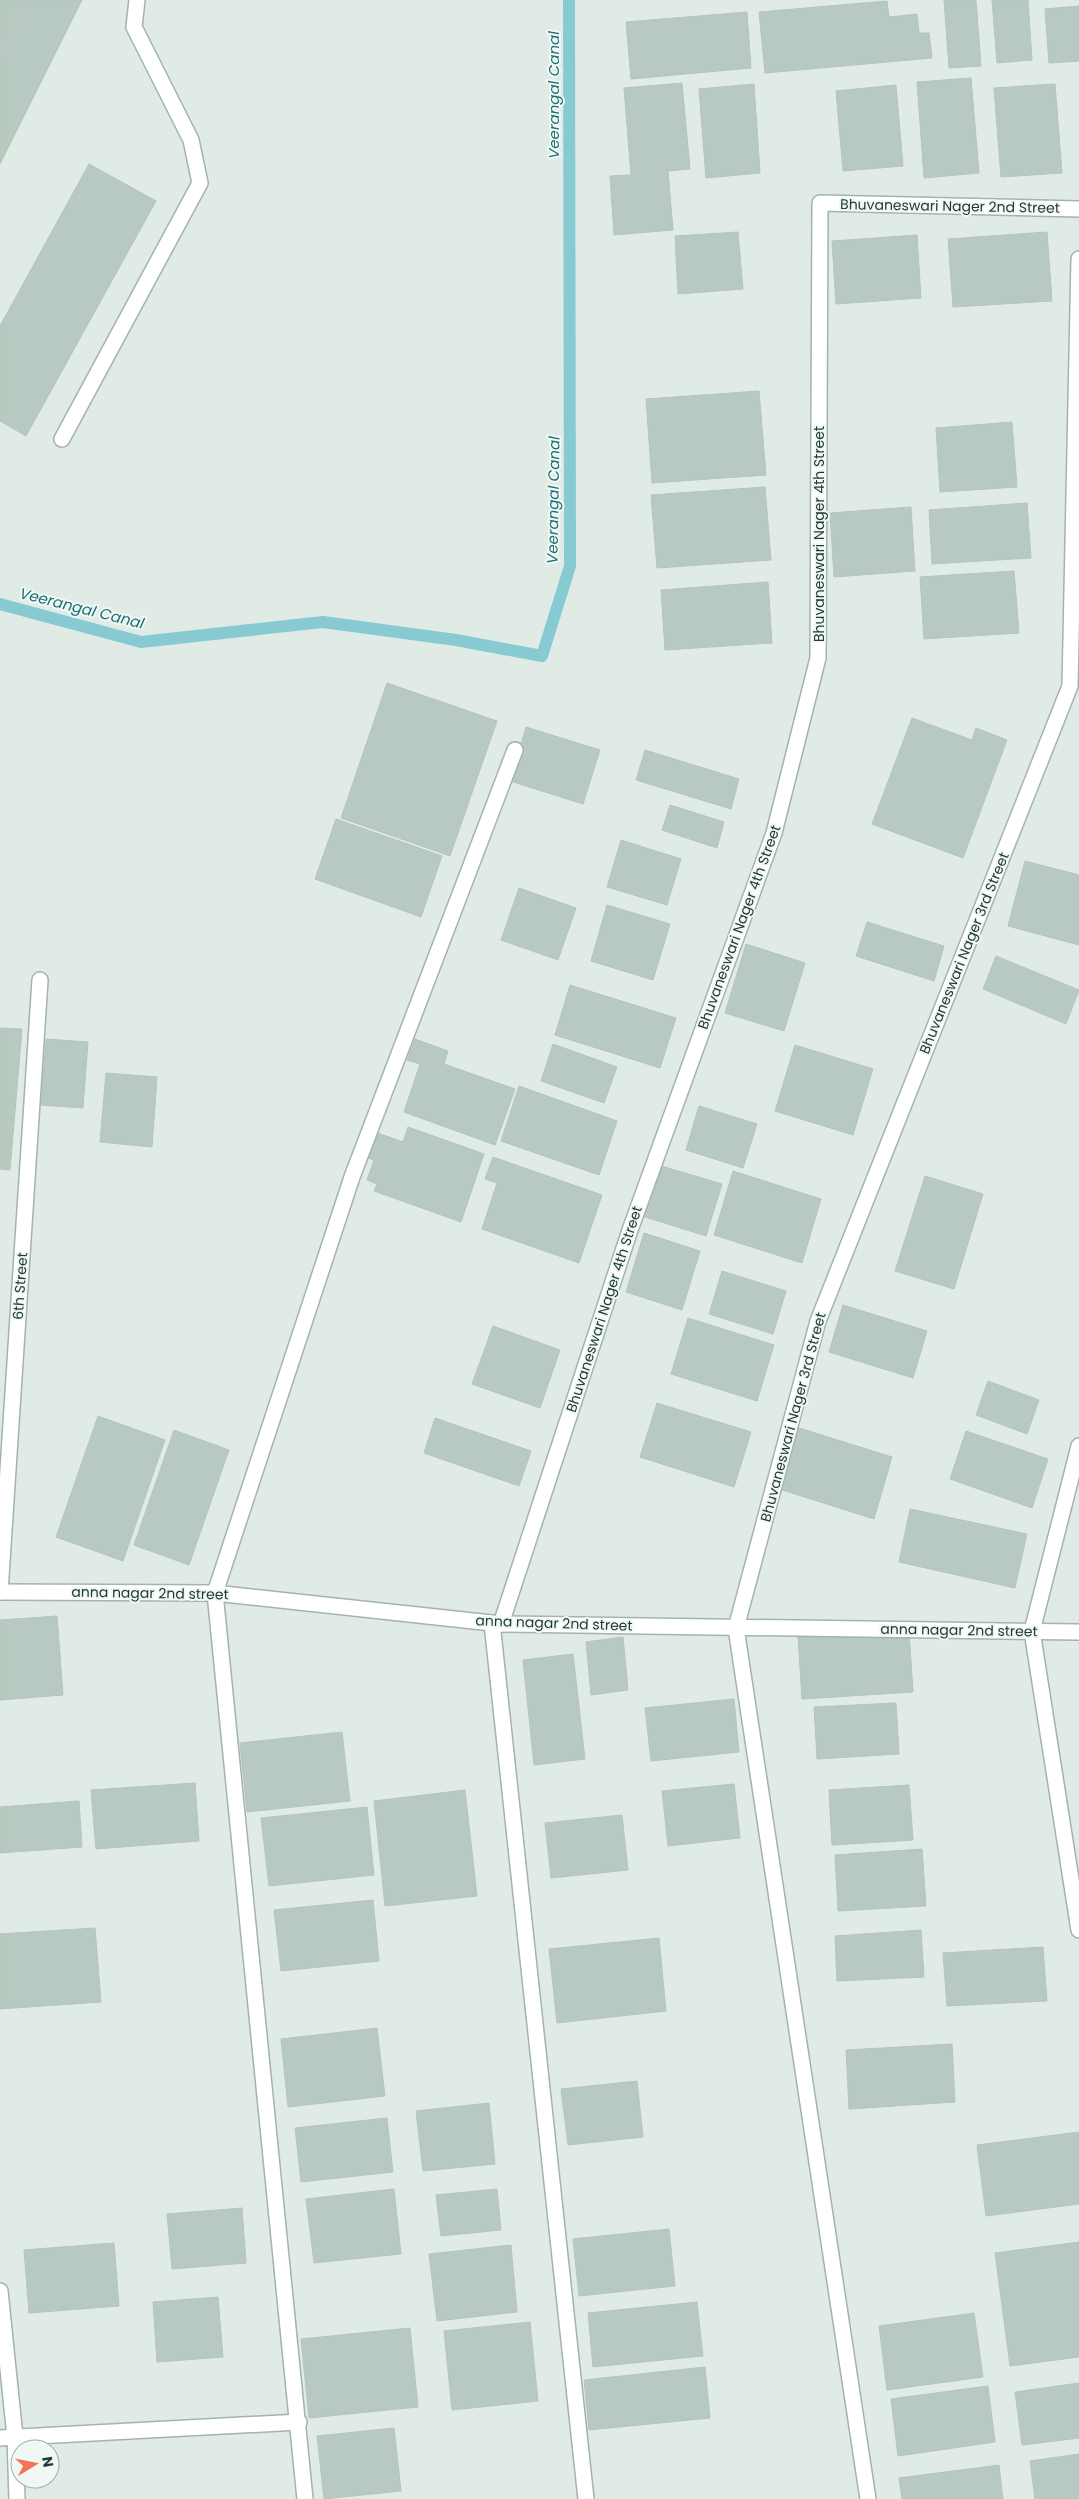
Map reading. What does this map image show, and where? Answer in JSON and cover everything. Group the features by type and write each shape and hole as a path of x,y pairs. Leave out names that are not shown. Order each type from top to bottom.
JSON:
{"street":[{"path":"62,439 200,183 191,140 134,27 137,0"},
{"name":"Bhuvaneswari Nager 2nd Street","path":"820,202 1079,209"},
{"name":"Bhuvaneswari Nager 4th Street","path":"497,1624 630,1230 774,833 818,658 820,202"},
{"name":"Bhuvaneswari Nager 3rd Street","path":"736,1628 818,1320 1070,686 1079,259"},
{"path":"305,2499 299,2422 215,1592 352,1177 515,750"},
{"name":"6th Street","path":"0,1592 40,980"},
{"path":"1079,1446 1032,1631 1079,1930"},
{"name":"anna nagar 2nd street","path":"0,1592 215,1592 497,1624 1079,1632"},
{"path":"497,1624 586,2499"},
{"path":"736,1628 868,2499"},
{"path":"0,2292 7,2438 17,2499"},
{"path":"7,2438 299,2422"}],"building":[{"path":"0,0 82,0 0,164"},
{"path":"944,0 976,0 981,66 949,68"},
{"path":"992,0 1028,0 1032,60 997,63"},
{"path":"887,1 889,17 917,14 919,33 929,33 932,58 765,73 759,12"},
{"path":"1079,6 1079,61 1049,63 1045,9"},
{"path":"747,12 751,68 631,79 626,22"},
{"path":"971,78 979,173 924,178 917,82"},
{"path":"682,83 690,169 668,171 673,230 614,235 610,176 631,175 624,88"},
{"path":"754,84 760,173 706,178 699,89"},
{"path":"1055,84 1062,173 1001,177 994,88"},
{"path":"896,85 903,166 843,171 836,91"},
{"path":"89,164 156,201 26,436 0,421 0,326"},
{"path":"738,232 743,289 678,294 675,236"},
{"path":"1047,232 1052,301 953,307 948,239"},
{"path":"917,235 921,298 836,304 832,241"},
{"path":"759,391 766,475 652,483 646,399"},
{"path":"1012,422 1017,487 940,492 936,428"},
{"path":"765,487 771,560 657,568 651,495"},
{"path":"1027,503 1031,558 932,564 929,510"},
{"path":"911,507 915,571 834,577 830,513"},
{"path":"1014,571 1019,633 924,639 920,577"},
{"path":"768,582 772,643 665,650 661,590"},
{"path":"387,683 497,721 450,856 341,818"},
{"path":"912,718 972,740 976,728 1007,740 963,858 872,824"},
{"path":"526,727 600,750 583,804 510,781"},
{"path":"645,750 739,779 731,809 636,780"},
{"path":"670,805 724,822 717,848 662,830"},
{"path":"336,819 442,856 421,917 315,879"},
{"path":"621,840 681,859 667,905 607,887"},
{"path":"1025,861 1079,875 1079,945 1008,926"},
{"path":"519,888 576,908 558,960 501,940"},
{"path":"607,905 670,924 653,980 591,961"},
{"path":"867,922 944,946 934,981 856,956"},
{"path":"746,944 805,963 784,1031 725,1013"},
{"path":"996,956 1079,990 1066,1024 983,989"},
{"path":"570,985 676,1018 660,1068 555,1035"},
{"path":"0,1028 22,1029 10,1170 0,1169"},
{"path":"46,1039 88,1042 83,1108 41,1105"},
{"path":"415,1039 448,1051 444,1064 515,1089 495,1145 404,1112 420,1064 407,1060"},
{"path":"553,1044 617,1067 604,1103 541,1081"},
{"path":"795,1045 873,1069 853,1135 775,1111"},
{"path":"106,1073 157,1077 152,1147 100,1142"},
{"path":"519,1086 617,1121 599,1175 501,1141"},
{"path":"699,1106 757,1124 743,1168 686,1150"},
{"path":"408,1127 484,1154 461,1222 374,1191 377,1184 367,1180 374,1160 365,1157 375,1132 403,1142"},
{"path":"493,1157 602,1195 579,1263 482,1229 497,1183 485,1179"},
{"path":"658,1165 722,1184 706,1236 642,1216"},
{"path":"733,1171 821,1199 802,1263 714,1235"},
{"path":"925,1176 983,1194 954,1289 895,1271"},
{"path":"644,1233 700,1251 682,1310 626,1292"},
{"path":"722,1271 786,1291 773,1334 709,1314"},
{"path":"843,1305 927,1331 913,1378 829,1352"},
{"path":"688,1318 774,1345 757,1401 671,1374"},
{"path":"493,1326 560,1350 540,1408 472,1384"},
{"path":"988,1381 1039,1400 1027,1434 976,1415"},
{"path":"657,1403 751,1432 734,1487 640,1457"},
{"path":"98,1416 165,1440 123,1561 56,1537"},
{"path":"435,1418 531,1451 519,1486 424,1453"},
{"path":"796,1427 892,1457 874,1519 776,1488"},
{"path":"174,1430 229,1450 189,1565 134,1545"},
{"path":"966,1431 1048,1459 1032,1508 950,1479"},
{"path":"910,1509 1027,1534 1015,1588 899,1562"},
{"path":"57,1616 63,1695 0,1700 0,1620"},
{"path":"909,1631 913,1692 802,1699 798,1637"},
{"path":"623,1637 628,1690 591,1695 586,1642"},
{"path":"573,1654 585,1759 534,1765 523,1660"},
{"path":"734,1699 739,1752 651,1761 645,1708"},
{"path":"896,1703 899,1754 817,1759 814,1707"},
{"path":"342,1732 350,1801 247,1812 240,1743"},
{"path":"195,1783 199,1841 96,1849 91,1790"},
{"path":"734,1784 740,1838 668,1846 662,1791"},
{"path":"909,1785 913,1840 832,1845 829,1790"},
{"path":"465,1790 477,1896 385,1906 374,1801"},
{"path":"79,1801 82,1847 0,1853 0,1807"},
{"path":"367,1807 374,1875 269,1886 261,1818"},
{"path":"622,1815 628,1870 551,1878 545,1823"},
{"path":"922,1849 926,1906 838,1911 835,1855"},
{"path":"373,1900 379,1961 281,1971 274,1910"},
{"path":"95,1928 101,2002 0,2009 0,1934"},
{"path":"921,1930 924,1977 837,1981 835,1936"},
{"path":"659,1938 666,2011 557,2023 549,1949"},
{"path":"1043,1947 1047,2001 947,2006 943,1953"},
{"path":"377,2028 385,2096 288,2107 281,2039"},
{"path":"952,2044 955,2102 849,2109 846,2050"},
{"path":"637,2081 643,2137 568,2145 561,2089"},
{"path":"489,2103 495,2164 423,2171 416,2111"},
{"path":"387,2118 393,2172 301,2182 295,2128"},
{"path":"1079,2132 1079,2204 986,2216 977,2145"},
{"path":"394,2189 401,2254 314,2263 306,2199"},
{"path":"497,2189 501,2230 441,2236 436,2195"},
{"path":"242,2208 246,2263 172,2269 167,2214"},
{"path":"669,2229 675,2286 579,2296 573,2239"},
{"path":"1079,2242 1079,2357 1010,2366 995,2253"},
{"path":"114,2243 119,2306 29,2313 24,2250"},
{"path":"511,2245 517,2312 437,2321 429,2254"},
{"path":"218,2297 223,2357 157,2362 153,2302"},
{"path":"697,2302 703,2356 593,2367 588,2313"},
{"path":"974,2313 983,2377 887,2390 879,2326"},
{"path":"530,2322 538,2401 452,2410 444,2331"},
{"path":"410,2328 418,2407 309,2418 301,2339"},
{"path":"705,2367 710,2418 589,2430 584,2380"},
{"path":"1079,2383 1079,2438 1022,2445 1015,2392"},
{"path":"988,2386 995,2442 898,2456 891,2399"},
{"path":"394,2428 401,2491 324,2499 317,2436"},
{"path":"1079,2454 1079,2499 1035,2499 1030,2461"},
{"path":"999,2465 1003,2499 902,2499 899,2478"}],"waterway":[{"name":"Veerangal Canal","path":"0,604 141,642 323,622 456,640 542,656 570,566 569,0"}],"tunnel":[{"path":"0,54 28,0"}]}
